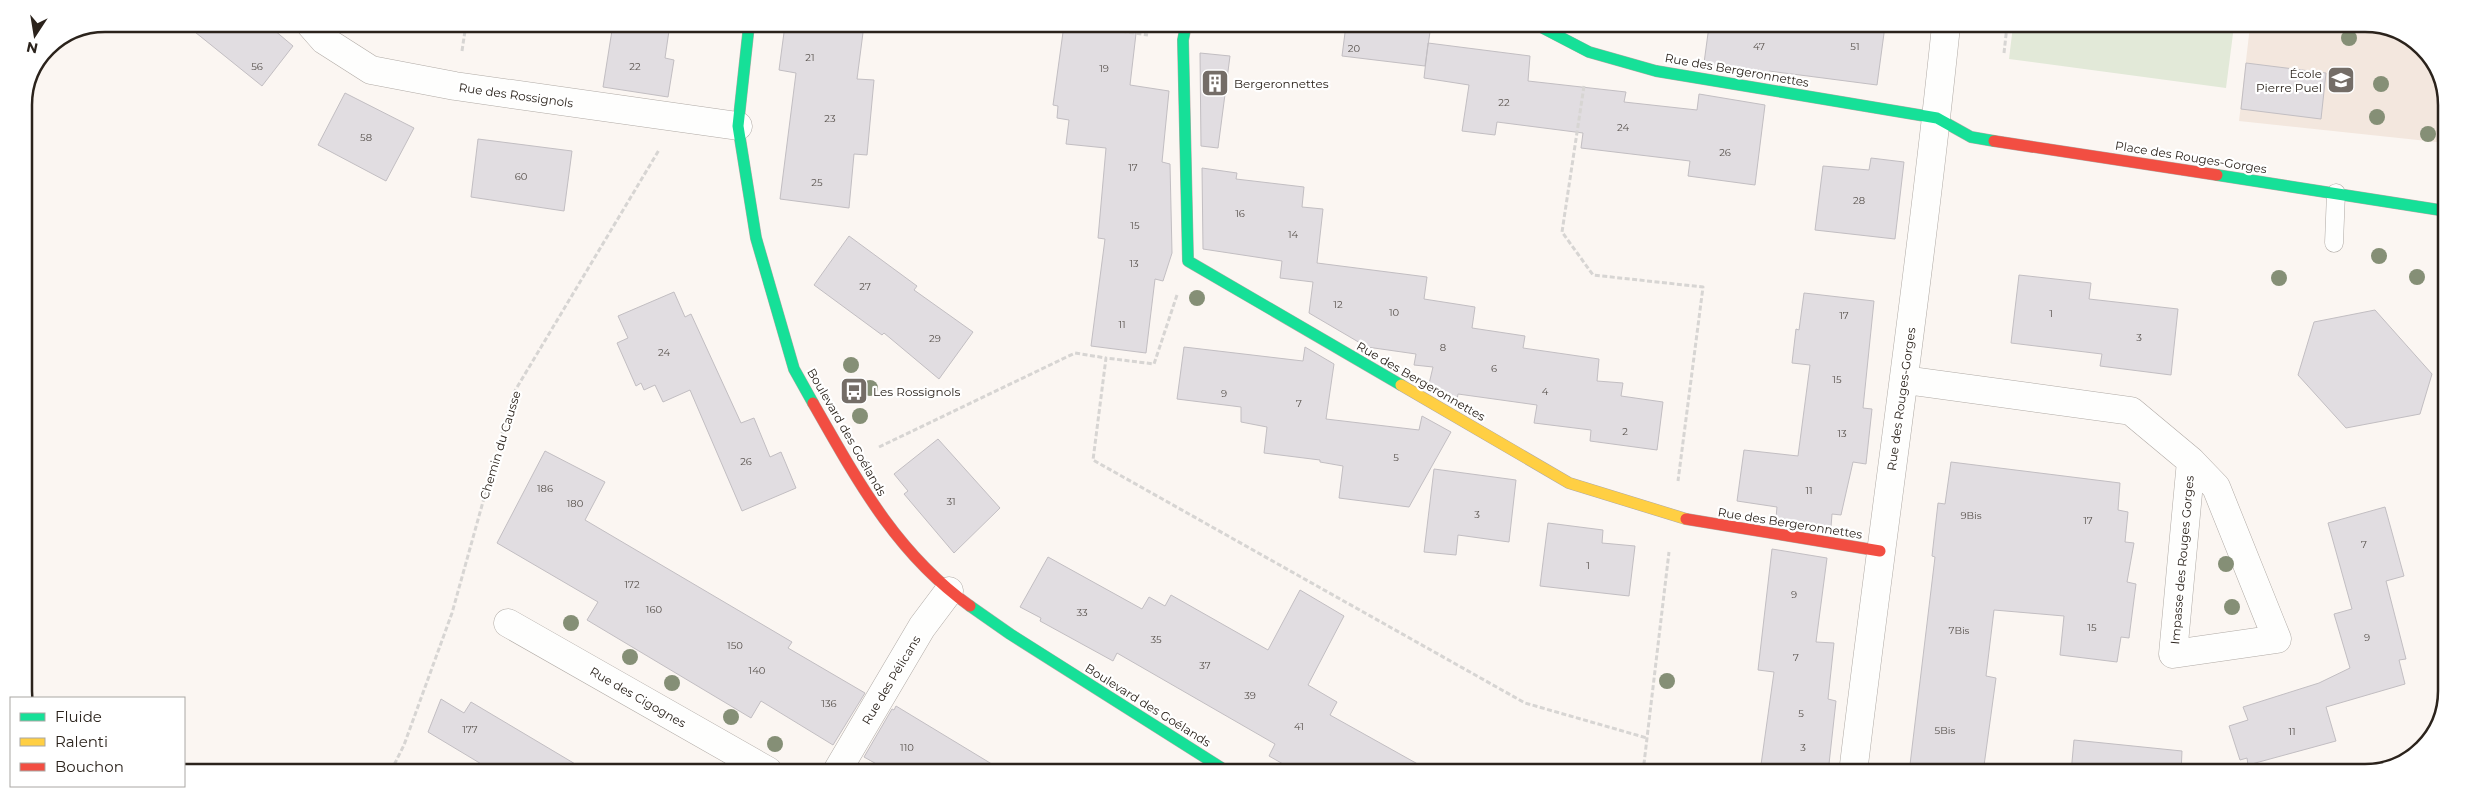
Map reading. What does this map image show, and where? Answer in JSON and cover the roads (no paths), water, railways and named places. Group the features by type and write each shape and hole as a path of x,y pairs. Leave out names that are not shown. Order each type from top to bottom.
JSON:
{"street":[{"name":"Rue des Rossignols","path":"317,32 324,40 371,70 456,86 738,126"},
{"name":"Boulevard des Goélands","path":"748,32 738,126 756,238 794,369 867,497 922,566 949,591 1010,634 1215,764"},
{"name":"Rue des Bergeronnettes","path":"1185,32 1183,40 1188,261 1569,483 1674,517 1880,552"},
{"name":"Rue des Bergeronnettes","path":"1551,32 1589,52 1656,70 1937,118"},
{"name":"Rue des Rouges-Gorges","path":"1854,764 1937,118 1945,32"},
{"name":"Place des Rouges-Gorges","path":"1937,118 1971,137 2437,209"},
{"name":"Impasse des Rouges Gorges","path":"1904,380 2131,411 2191,461 2216,486 2277,639 2174,654 2191,461"},
{"name":"Rue des Pélicans","path":"841,764 922,627 949,591"},
{"name":"Rue des Cigognes","path":"508,623 756,764"}],"lane":[{"path":"2334,242 2336,194"}],"place":[{"name":"École Pierre Puel","path":"2341,80"},
{"name":"Bergeronnettes","path":"1215,83"},
{"name":"Les Rossignols","path":"854,391"}]}
